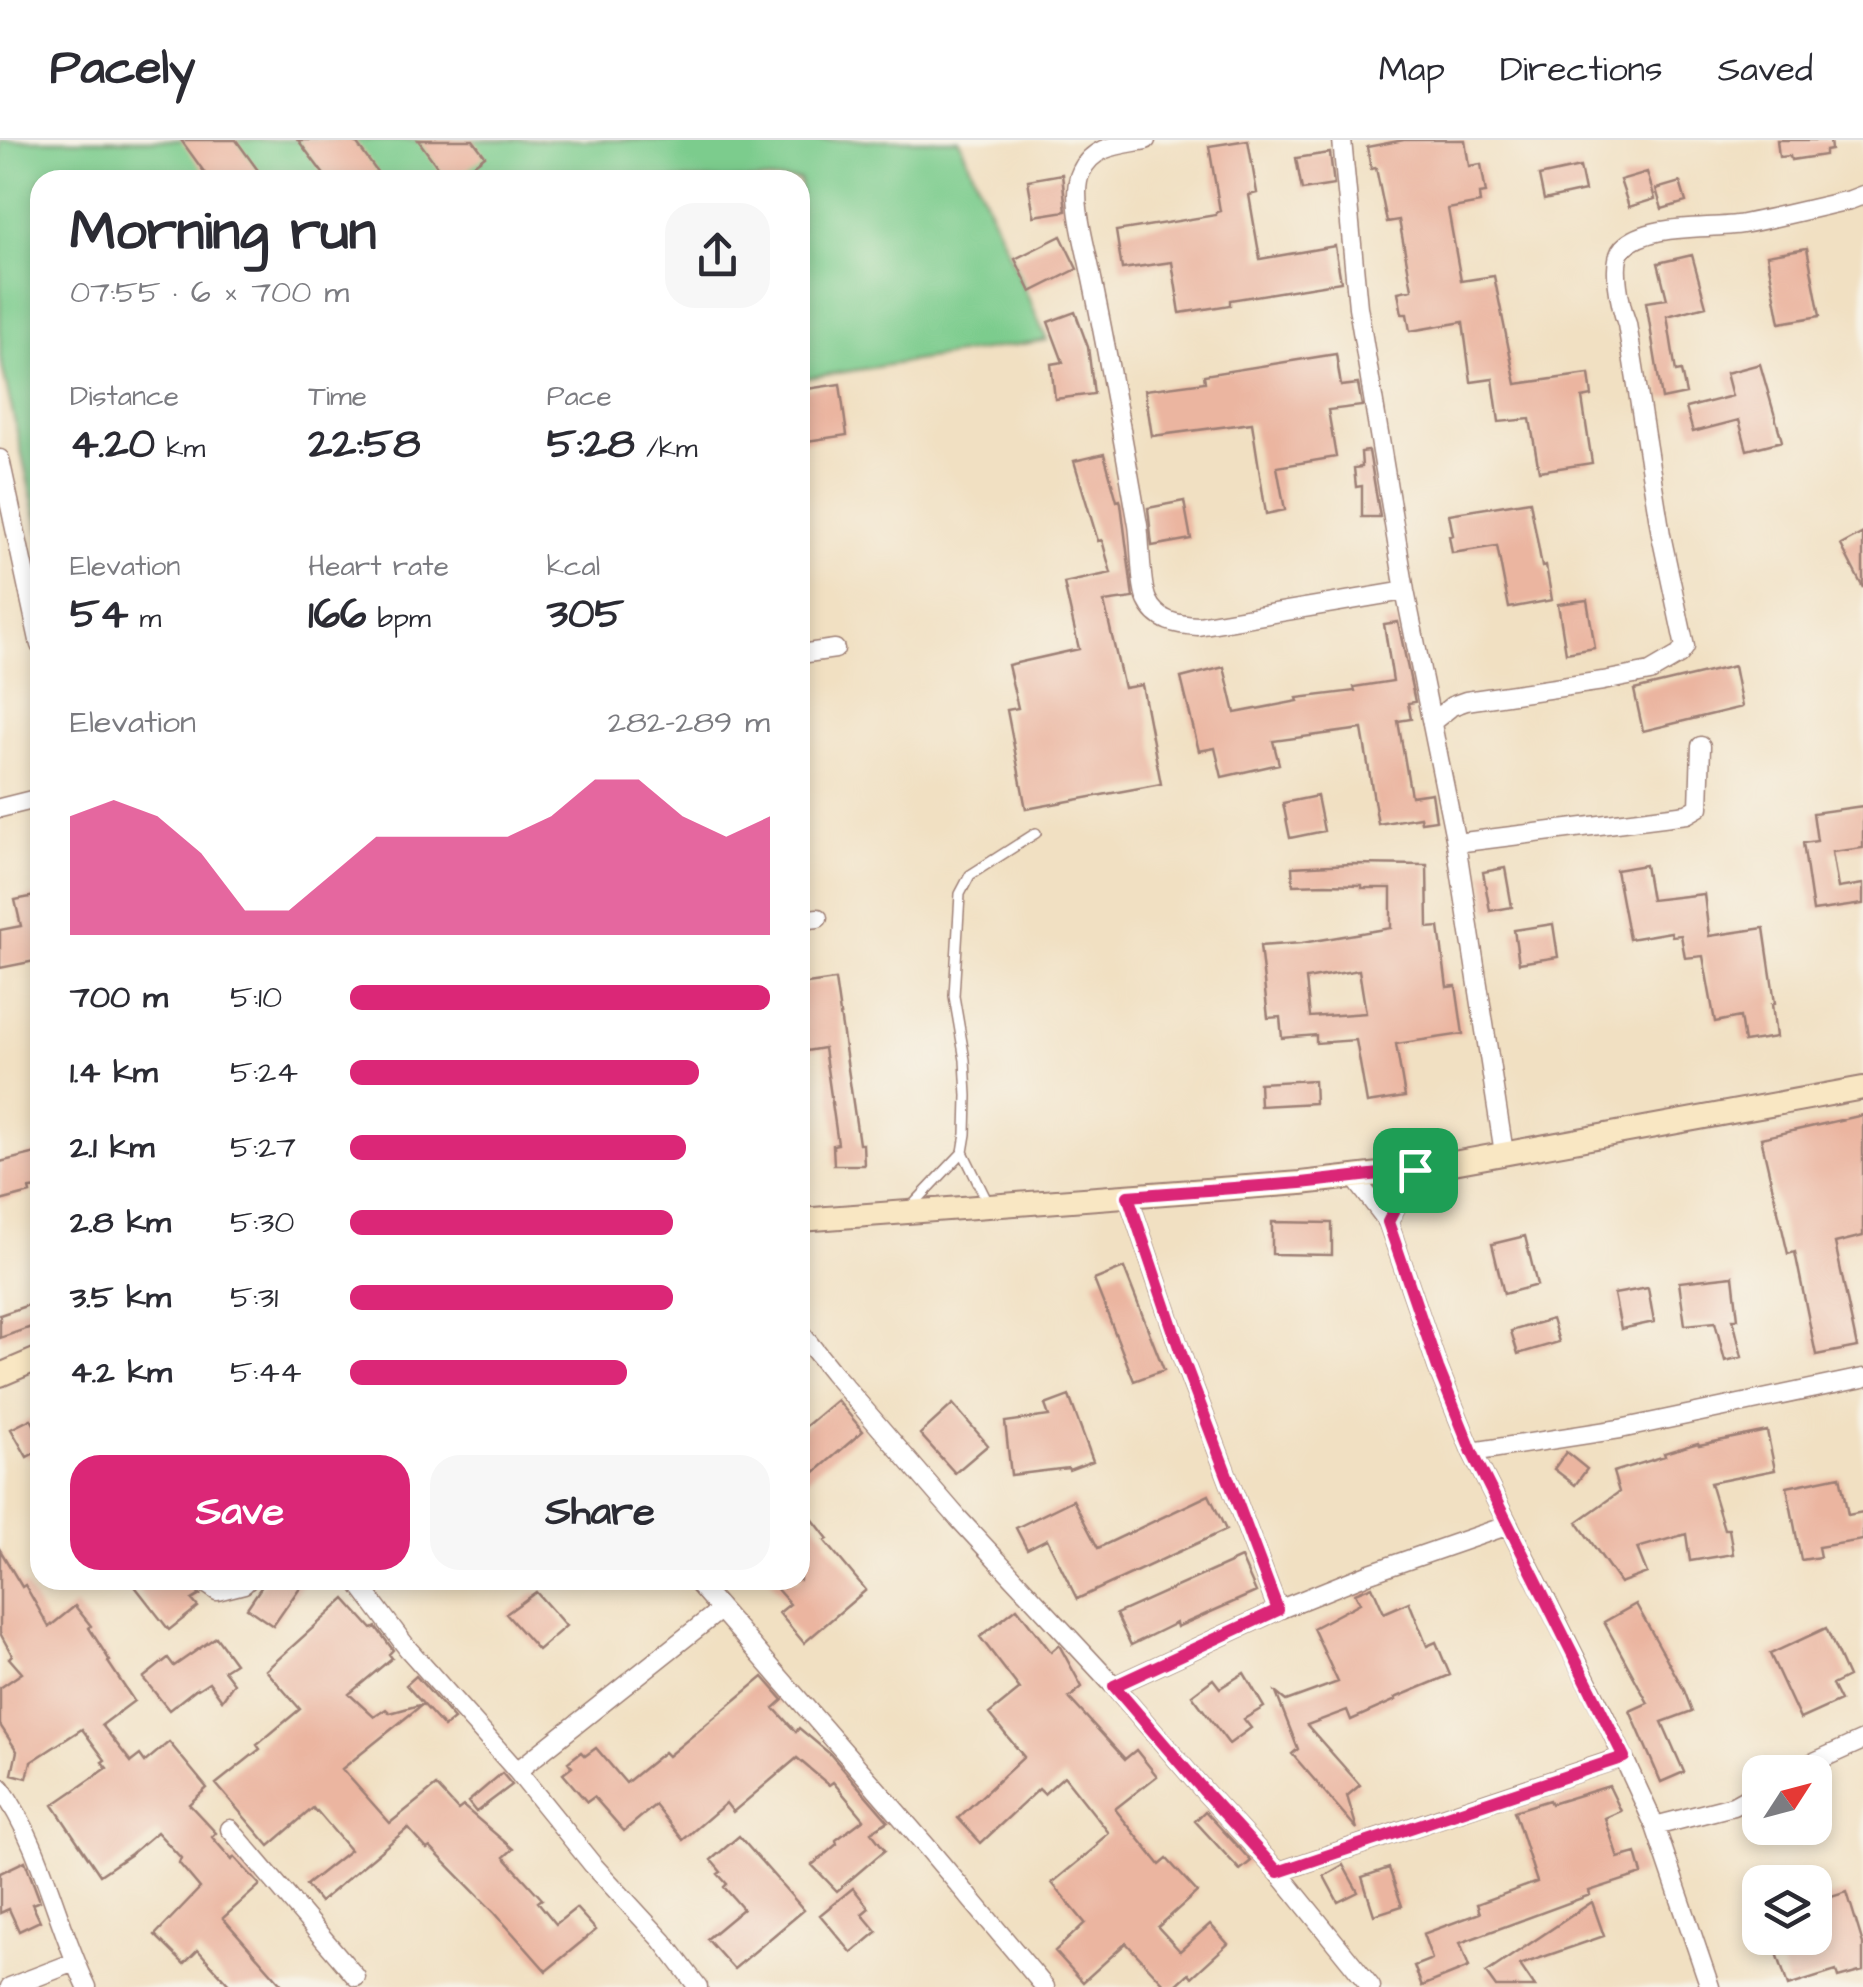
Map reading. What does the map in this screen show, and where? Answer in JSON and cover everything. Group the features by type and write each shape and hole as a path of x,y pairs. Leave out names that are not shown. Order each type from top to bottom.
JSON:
{"main road":[{"path":"810,1219 1301,1183 1415,1170 1863,1088"},
{"path":"0,1375 30,1362"}],"street":[{"path":"1146,140 1097,152 1078,176 1079,216 1118,411 1146,598 1158,615 1173,624 1198,626 1405,591"},
{"path":"1342,140 1358,307 1405,591 1456,843 1504,1152"},
{"path":"1432,722 1452,706 1466,701 1650,672 1680,655 1684,646 1622,310 1617,264 1624,247 1665,230 1740,224 1863,195"},
{"path":"0,459 30,598"},
{"path":"810,653 835,649"},
{"path":"1456,843 1687,814 1700,807 1701,746"},
{"path":"0,808 30,800"},
{"path":"1388,1222 1415,1170"},
{"path":"1353,1176 1388,1222 1438,1368 1472,1452 1655,1826 1710,1987"},
{"path":"1128,1196 1184,1362 1278,1610"},
{"path":"810,1344 958,1518 1114,1686 1278,1872 1371,1987"},
{"path":"1472,1452 1620,1429 1863,1378"},
{"path":"1114,1686 1278,1610 1508,1524"},
{"path":"364,1590 408,1649 517,1770 698,1987"},
{"path":"703,1590 1045,1987"},
{"path":"517,1770 720,1610"},
{"path":"1830,1755 1863,1740"},
{"path":"1278,1872 1624,1757"},
{"path":"0,1787 36,1852 87,1987"},
{"path":"1655,1826 1742,1801"},
{"path":"230,1829 356,1984"},
{"path":"10,1987 75,1962"}],"lane":[{"path":"990,1206 963,1152 965,1060 954,996 960,894 970,875 1036,832"},
{"path":"906,1212 963,1152"}],"green space":[{"path":"0,140 959,140 1047,340 810,377 810,170 30,170 30,489 0,357"}],"building":[{"path":"181,140 236,140 258,170 203,170"},
{"path":"298,140 354,140 376,170 320,170"},
{"path":"418,140 473,140 485,156 467,170 440,170"},
{"path":"1248,140 1257,193 1249,195 1260,259 1335,246 1341,282 1230,300 1230,305 1180,313 1172,262 1122,269 1116,231 1216,215 1220,211 1209,146"},
{"path":"1404,140 1465,140 1469,166 1481,164 1486,193 1479,194 1480,203 1448,209 1461,281 1494,276 1516,384 1589,374 1592,396 1582,398 1592,463 1539,471 1530,419 1499,422 1493,379 1471,382 1463,322 1410,331 1398,292 1412,289 1399,220 1387,222 1376,168 1371,169 1367,147"},
{"path":"1777,140 1830,140 1831,150 1825,151 1825,155 1791,160 1790,156 1779,157"},
{"path":"1330,153 1334,185 1302,190 1296,158"},
{"path":"1580,167 1585,191 1544,200 1539,176"},
{"path":"1647,172 1655,199 1629,207 1620,180"},
{"path":"1062,174 1066,211 1034,216 1028,180"},
{"path":"1680,182 1686,202 1662,209 1656,189"},
{"path":"1061,236 1077,269 1031,292 1015,259"},
{"path":"1807,248 1820,316 1780,323 1767,255"},
{"path":"1692,255 1706,306 1667,316 1676,372 1681,371 1686,394 1662,399 1646,302 1667,299 1658,263"},
{"path":"1075,312 1088,347 1094,394 1055,399 1051,364 1063,362 1048,322"},
{"path":"1336,354 1341,386 1358,384 1362,406 1328,410 1336,457 1277,467 1285,510 1266,514 1252,423 1152,436 1145,390 1205,382 1204,375"},
{"path":"1760,364 1782,441 1747,450 1739,420 1693,432 1686,408 1732,396 1726,373"},
{"path":"840,384 847,435 810,441 810,388"},
{"path":"1369,451 1380,517 1362,517 1362,486 1356,487 1354,468 1362,467 1361,452"},
{"path":"1104,454 1117,501 1121,503 1133,598 1104,602 1124,688 1142,685 1161,784 1026,809 1007,710 1018,708 1008,665 1079,649 1064,583 1111,573 1074,461"},
{"path":"1184,501 1191,539 1152,546 1148,508"},
{"path":"1530,501 1552,600 1509,608 1497,546 1452,553 1449,514"},
{"path":"1863,533 1863,588 1841,545"},
{"path":"1587,600 1595,648 1566,653 1558,604"},
{"path":"1398,622 1415,702 1408,703 1411,719 1398,721 1411,796 1432,793 1436,820 1421,822 1420,817 1378,824 1362,729 1273,741 1279,764 1222,777 1215,748 1199,751 1181,678 1224,667 1235,713 1298,701 1297,698 1355,691 1354,687 1393,681 1384,624"},
{"path":"1734,666 1742,707 1643,731 1634,690"},
{"path":"1317,796 1324,831 1290,838 1283,803"},
{"path":"1863,806 1863,848 1832,852 1838,888 1863,884 1863,904 1813,911 1803,843 1817,841 1813,813"},
{"path":"1427,865 1428,928 1439,927 1447,987 1456,986 1463,1034 1396,1044 1405,1097 1367,1103 1356,1040 1316,1043 1316,1035 1282,1038 1280,1017 1268,1018 1260,946 1391,928 1391,888 1293,885 1292,867","holes":["1359,970 1366,1013 1310,1017 1306,979"]},
{"path":"1645,865 1651,900 1704,894 1709,936 1764,928 1776,1037 1744,1042 1740,1017 1715,1022 1703,956 1685,958 1681,935 1672,936 1671,932 1629,939 1616,870"},
{"path":"1505,868 1512,907 1490,911 1483,872"},
{"path":"30,897 30,962 0,968 0,930 21,926 15,900"},
{"path":"1553,924 1558,957 1519,963 1514,930"},
{"path":"835,980 864,1165 834,1165 833,1145 838,1144 824,1048 810,1050 810,984"},
{"path":"1314,1080 1315,1103 1260,1106 1259,1083"},
{"path":"1863,1115 1863,1236 1835,1243 1857,1347 1816,1355 1795,1252 1788,1254 1761,1138"},
{"path":"30,1154 30,1193 0,1201 0,1162"},
{"path":"1272,1222 1332,1223 1332,1255 1272,1254"},
{"path":"1525,1236 1537,1285 1504,1294 1492,1244"},
{"path":"1124,1268 1164,1370 1134,1381 1094,1280"},
{"path":"1733,1276 1738,1319 1733,1319 1742,1357 1725,1361 1715,1322 1685,1325 1679,1282"},
{"path":"1648,1288 1654,1322 1621,1329 1614,1294"},
{"path":"30,1304 30,1328 0,1338 0,1315"},
{"path":"1552,1319 1559,1342 1518,1354 1511,1331"},
{"path":"1069,1396 1093,1461 1069,1470 1011,1475 1005,1422 1049,1416 1045,1405"},
{"path":"837,1400 863,1431 810,1476 810,1423"},
{"path":"953,1404 988,1445 955,1473 920,1434"},
{"path":"30,1420 30,1455 27,1457 11,1429"},
{"path":"1767,1431 1775,1470 1710,1483 1724,1529 1729,1529 1733,1554 1690,1561 1686,1534 1637,1548 1647,1573 1620,1583 1577,1522 1619,1492 1613,1472 1698,1443"},
{"path":"1566,1452 1587,1469 1575,1485 1554,1469"},
{"path":"1840,1476 1848,1515 1863,1512 1863,1540 1818,1547 1820,1557 1801,1560 1787,1487"},
{"path":"1209,1495 1226,1530 1077,1599 1047,1539 1027,1549 1016,1528 1073,1500 1098,1548"},
{"path":"810,1516 828,1539 825,1541 866,1590 804,1643 779,1613 790,1604 778,1590 810,1590"},
{"path":"0,1550 49,1627 75,1606 91,1626 108,1662 134,1701 102,1725 131,1762 140,1755 145,1762 169,1742 207,1788 189,1804 216,1833 212,1837 232,1860 234,1857 260,1885 223,1918 284,1987 231,1987 198,1950 184,1964 155,1935 200,1888 179,1863 181,1858 157,1832 100,1875 53,1805 107,1768 82,1729 31,1762 27,1778 12,1774 17,1751 0,1725 0,1688 22,1673 9,1658 12,1655 0,1633"},
{"path":"1241,1558 1256,1592 1131,1645 1116,1614"},
{"path":"1372,1586 1384,1613 1409,1602 1427,1646 1436,1642 1450,1675 1351,1720 1347,1710 1307,1725 1360,1785 1347,1796 1357,1829 1292,1754 1298,1749 1276,1693 1286,1701 1338,1682 1313,1628 1360,1603 1355,1593"},
{"path":"138,1590 194,1590 200,1595 192,1600 198,1607 169,1630"},
{"path":"259,1590 298,1590 273,1626 247,1608"},
{"path":"536,1592 566,1626 538,1650 506,1614"},
{"path":"345,1599 372,1629 376,1627 393,1650 389,1654 392,1658 349,1694 374,1717 386,1709 390,1713 423,1704 342,1769 390,1823 436,1786 458,1810 463,1806 513,1849 504,1857 542,1899 538,1902 556,1924 576,1908 596,1930 546,1971 494,1912 408,1828 320,1902 306,1885 350,1850 317,1811 313,1808 269,1846 216,1784 260,1749 257,1745 300,1709 266,1670"},
{"path":"1636,1604 1692,1711 1662,1722 1684,1772 1661,1782 1630,1711 1648,1703 1604,1622"},
{"path":"1017,1608 1051,1652 1059,1645 1082,1687 1069,1698 1125,1759 1136,1750 1157,1776 1115,1809 1160,1865 1167,1859 1197,1892 1158,1927 1180,1951 1210,1924 1228,1944 1192,1977 1189,1973 1174,1987 1167,1987 1126,1943 1083,1982 1055,1951 1085,1923 1052,1883 1109,1833 1064,1776 1044,1794 1039,1789 981,1843 958,1818 1024,1757 989,1714 1020,1689 980,1637"},
{"path":"1826,1628 1848,1677 1832,1685 1840,1701 1800,1719 1770,1654"},
{"path":"216,1637 235,1663 224,1670 234,1683 222,1700 209,1682 169,1710 143,1678 168,1658 174,1666"},
{"path":"1244,1673 1264,1707 1244,1719 1251,1728 1229,1744 1192,1695 1213,1679 1220,1688"},
{"path":"416,1676 454,1719 444,1727 406,1685"},
{"path":"763,1677 783,1700 774,1708 796,1732 799,1728 830,1754 888,1821 871,1832 885,1850 837,1891 812,1865 864,1819 833,1782 829,1785 797,1758 733,1812 726,1803 683,1840 655,1805 624,1831 594,1797 587,1802 563,1774 572,1767 568,1762 581,1752 585,1756 596,1748 626,1783 664,1752 668,1756"},
{"path":"502,1773 512,1785 476,1812 468,1802"},
{"path":"1609,1786 1621,1811 1605,1818 1618,1858 1636,1853 1642,1874 1460,1943 1469,1967 1422,1986 1414,1966 1432,1959 1423,1934 1480,1913 1477,1904 1537,1882 1514,1811"},
{"path":"1205,1811 1251,1861 1240,1870 1195,1821"},
{"path":"739,1836 804,1910 734,1969 707,1939 743,1909 724,1887 727,1884 711,1860"},
{"path":"25,1861 40,1901 32,1904 40,1921 19,1931 9,1909 0,1913 0,1873"},
{"path":"1343,1865 1358,1892 1338,1902 1324,1876"},
{"path":"1389,1868 1402,1906 1374,1915 1362,1877"},
{"path":"853,1888 869,1908 862,1914 877,1932 852,1953 820,1915"},
{"path":"1847,1892 1863,1944 1863,1971 1838,1978 1836,1971 1788,1986 1778,1955 1832,1955 1832,1897"},
{"path":"1592,1902 1604,1936 1520,1965 1535,1987 1496,1987 1486,1973"}],"route":[{"path":"1415,1170 1388,1222 1438,1368 1472,1452 1624,1757 1278,1872 1114,1686 1278,1610 1184,1362 1128,1196 1415,1170"}]}
